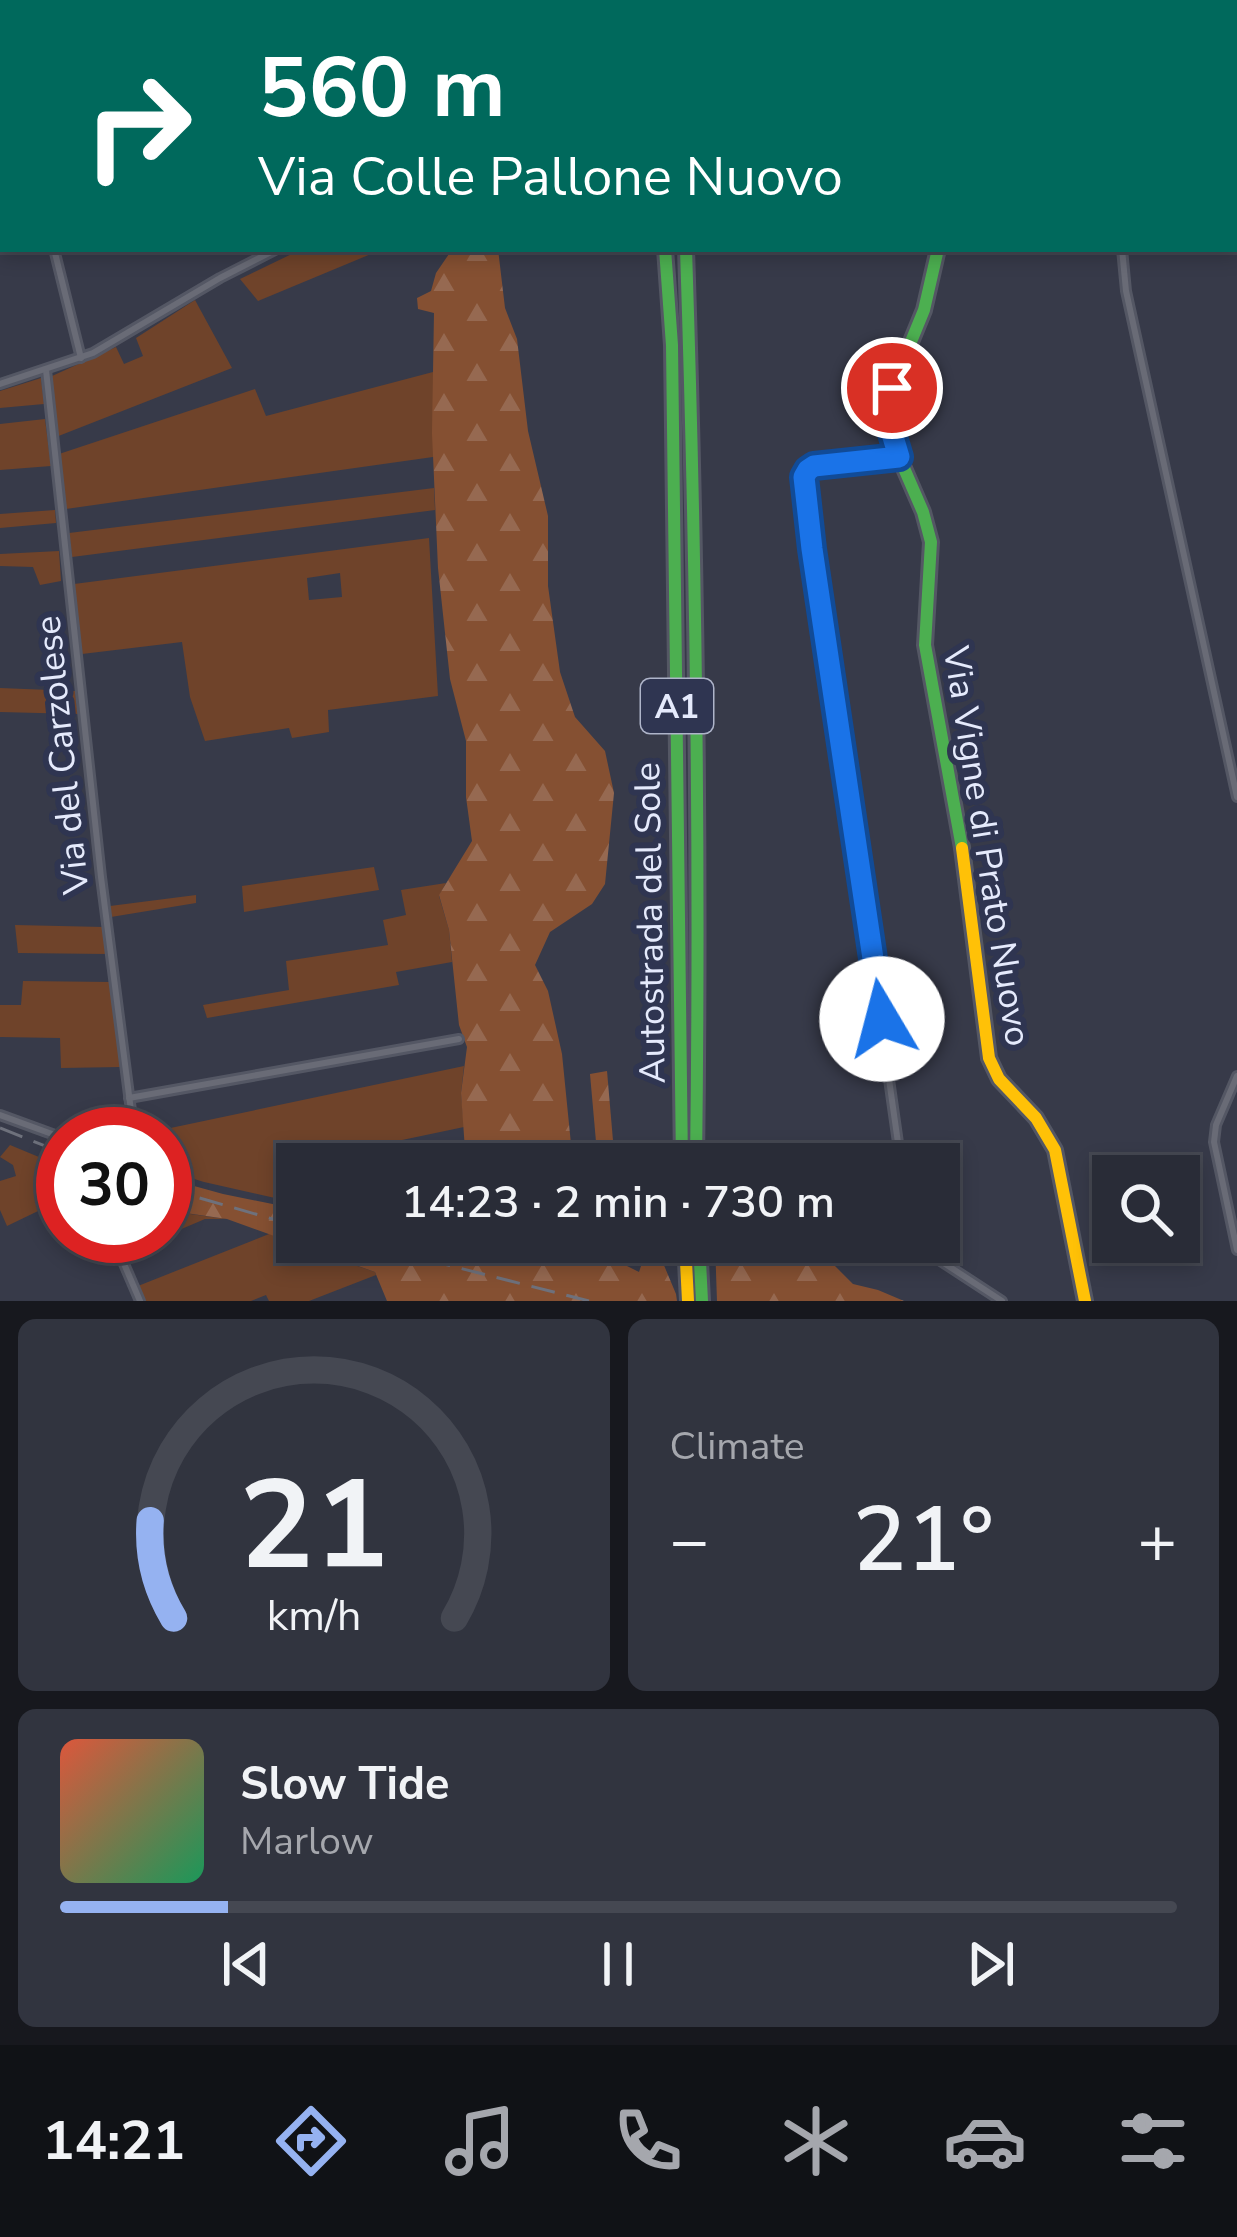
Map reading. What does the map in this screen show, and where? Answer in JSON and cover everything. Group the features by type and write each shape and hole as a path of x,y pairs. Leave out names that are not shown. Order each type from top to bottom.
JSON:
{"main road":[{"name":"Autostrada del Sole","path":"665,252 672,345 682,1143"},
{"name":"Autostrada del Sole","path":"686,252 695,584 696,1143"},
{"name":"Via Vigne di Prato Nuovo","path":"937,252 924,310 892,388 891,436 931,542 925,645 967,876 989,1058 999,1079 1036,1118 1055,1150 1084,1301"},
{"path":"686,1263 688,1301"},
{"path":"700,1263 702,1301"}],"street":[{"path":"55,252 81,358"},
{"path":"0,384 81,358 271,252"},
{"path":"1122,252 1126,291 1237,797"},
{"name":"Via del Carzolese","path":"46,370 130,1107"},
{"path":"899,457 814,466 804,479 899,1143"},
{"path":"129,1099 459,1039"},
{"path":"1237,1076 1216,1125 1214,1142 1237,1250"},
{"path":"0,1114 36,1128"},
{"path":"124,1263 140,1301"},
{"path":"943,1263 1002,1301"}],"shaded area":[{"path":"296,252 376,252 258,301 240,279"},
{"path":"195,300 232,368 56,437 52,376 116,347 124,364 143,356 136,338"},
{"path":"433,372 433,457 66,509 59,454 255,389 266,416"},
{"path":"41,378 44,404 0,408 0,391"},
{"path":"45,419 51,466 0,470 0,424"},
{"path":"434,488 435,510 72,557 69,533"},
{"path":"55,510 56,523 0,528 0,514"},
{"path":"429,538 438,696 328,710 329,732 292,738 289,728 205,741 190,697 182,642 82,654 74,584","holes":["340,573 342,597 309,600 307,578"]},
{"path":"59,551 61,581 40,585 33,567 0,566 0,554"},
{"path":"0,688 75,691 78,714 0,712"},
{"path":"374,867 379,890 244,912 242,886"},
{"path":"446,883 439,896 452,962 396,972 399,985 207,1018 203,1005 289,990 286,961 388,945 383,920 406,915 401,890"},
{"path":"196,895 196,903 111,917 110,906"},
{"path":"15,925 104,927 107,954 18,953"},
{"path":"23,981 111,982 121,1067 61,1068 60,1038 0,1037 0,1005 21,1005"},
{"path":"464,1066 464,1127 388,1143 276,1143 276,1198 192,1178 192,1123"},
{"path":"10,1145 36,1156 36,1212 7,1226 0,1210 0,1181 16,1176 13,1165 0,1157"},
{"path":"192,1214 227,1219 192,1225"},
{"path":"274,1232 276,1263 349,1263 376,1275 309,1301 269,1301 266,1295 251,1301 144,1301 138,1286"}],"green space":[{"path":"448,252 498,252 505,308 517,339 528,431 548,516 548,586 560,672 575,717 605,751 614,793 605,884 592,904 550,932 535,965 548,991 562,1054 571,1143 465,1143 461,1093 467,1047 459,1025 449,930 439,895 472,841 466,741 450,679 438,568 432,433 434,313 418,309 417,298 431,291"},
{"path":"607,1071 613,1143 596,1143 590,1074"},
{"path":"192,1185 276,1205 276,1237 227,1219 192,1214"},
{"path":"350,1263 621,1263 639,1272 642,1263 663,1263 677,1301 387,1301 375,1272"},
{"path":"716,1263 832,1263 853,1284 904,1301 717,1301"}],"railway":[{"path":"0,1128 36,1142"},
{"path":"192,1196 276,1220"},
{"path":"440,1263 589,1301"}],"traffic: fast":[{"path":"665,252 672,345 682,1143"},
{"path":"686,252 696,706 696,1143"},
{"path":"937,252 924,310 892,388 888,420 931,542 925,645 962,848"},
{"path":"700,1263 702,1301"}],"traffic: slow":[{"path":"962,848 989,1058 999,1079 1036,1118 1055,1150 1085,1301"},
{"path":"686,1263 688,1301"}],"route":[{"path":"882,1019 804,477 814,466 899,457 888,420 892,388"}]}
